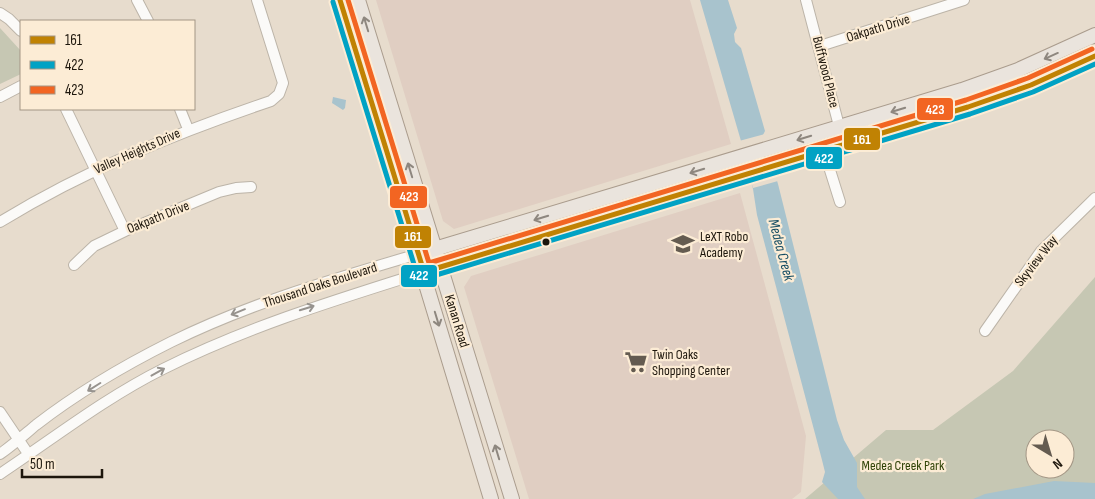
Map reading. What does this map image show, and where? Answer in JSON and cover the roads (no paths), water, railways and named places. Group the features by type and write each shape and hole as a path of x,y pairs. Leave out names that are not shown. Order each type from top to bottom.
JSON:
{"main road":[{"name":"Kanan Road","path":"340,0 424,272 491,499"},
{"name":"Kanan Road","path":"358,0 512,499"},
{"name":"Thousand Oaks Boulevard","path":"418,254 962,90 1018,70 1095,35"},
{"name":"Thousand Oaks Boulevard","path":"424,272 844,145 1022,88 1095,56"}],"street":[{"path":"136,0 147,20"},
{"name":"Valley Heights Drive","path":"0,222 95,169 188,129 271,101 280,94 283,83 257,0"},
{"name":"Buffwood Place","path":"806,0 820,46 844,145"},
{"name":"Oakpath Drive","path":"820,46 964,0"},
{"path":"0,14 9,18 20,30"},
{"path":"0,97 20,87"},
{"path":"66,110 125,230"},
{"path":"180,110 188,129"},
{"path":"824,151 840,202"},
{"name":"Oakpath Drive","path":"74,265 94,246 125,230 219,192 251,187"},
{"name":"Skyview Way","path":"985,331 1041,251 1095,198"},
{"name":"Thousand Oaks Boulevard","path":"0,454 36,425 75,399 171,342 286,294 418,254"},
{"name":"Thousand Oaks Boulevard","path":"0,474 113,397 187,358 299,311 424,272"},
{"path":"0,412 29,455"}],"water":[{"name":"Medea Creek","path":"700,0 728,0 737,28 734,34 735,42 741,48 765,131 763,135 778,184 837,420 844,440 857,463 857,487 865,499 838,499 822,482 825,472 822,460 757,215 753,189 741,141"},
{"path":"333,97 346,100 343,110 332,103"},
{"path":"1054,481 1095,483 1095,499 973,499 985,494"}],"place":[{"name":"LeXT Robo Academy","path":"683,244"},
{"name":"Twin Oaks Shopping Center","path":"636,362"}],"park label":[{"name":"Medea Creek Park","path":"903,465"}]}
